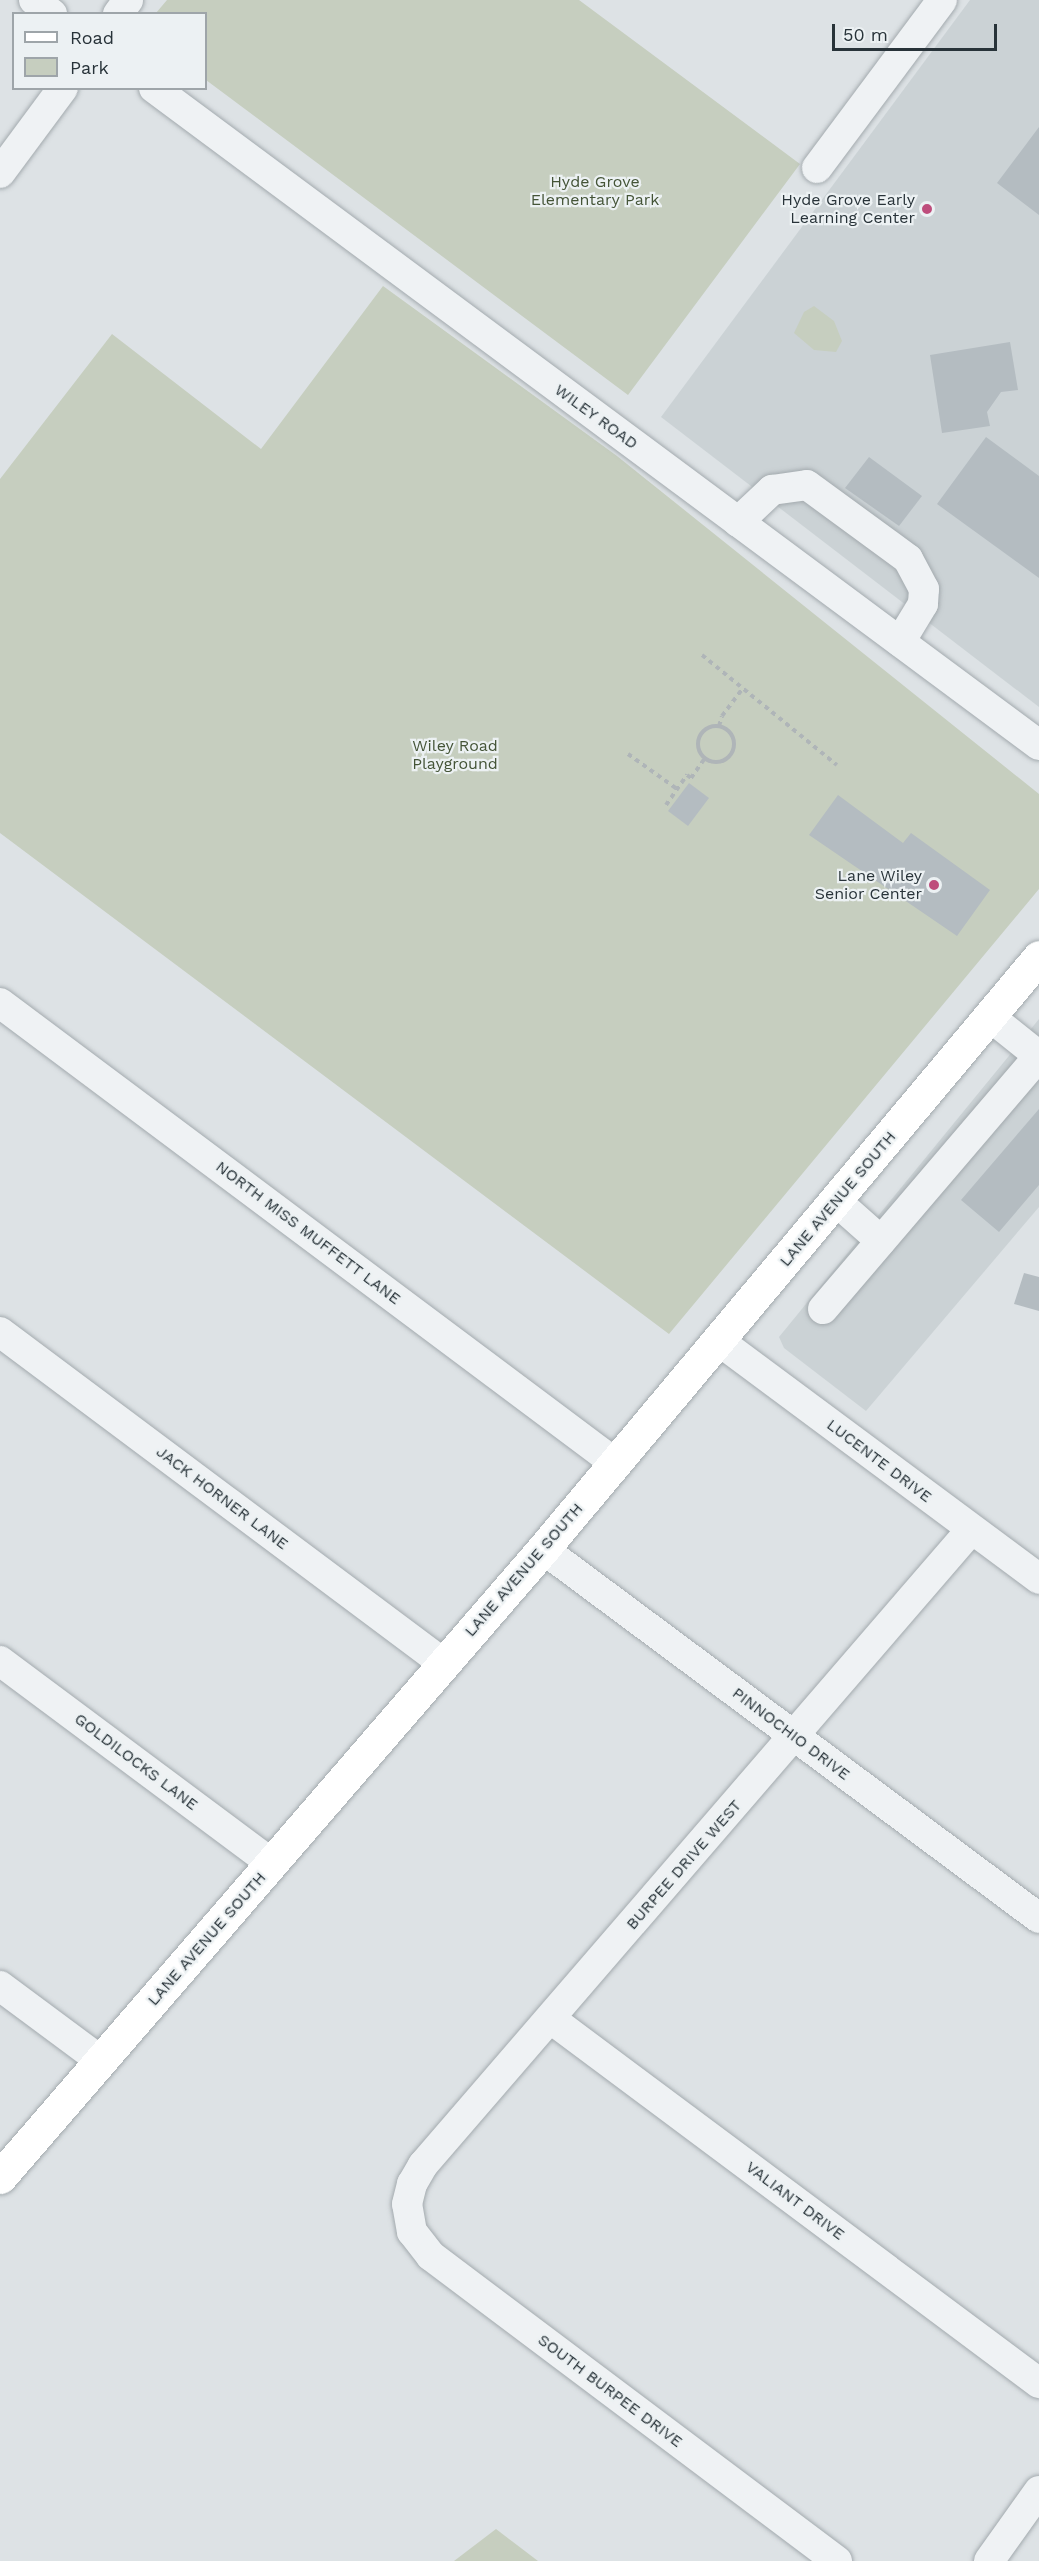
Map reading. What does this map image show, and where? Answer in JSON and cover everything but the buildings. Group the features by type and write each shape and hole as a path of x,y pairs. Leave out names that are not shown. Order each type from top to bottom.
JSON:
{"main road":[{"name":"LANE AVENUE SOUTH","path":"0,2177 543,1549 1039,957"}],"street":[{"path":"34,0 49,12"},
{"path":"817,168 942,0"},
{"path":"0,173 62,90"},
{"name":"WILEY ROAD","path":"157,90 1039,745"},
{"path":"738,522 772,490 807,485 908,559 918,575 924,597 900,642"},
{"name":"NORTH MISS MUFFETT LANE","path":"0,1004 615,1463"},
{"path":"823,1309 1039,1056 989,1016"},
{"path":"836,1202 881,1241"},
{"name":"JACK HORNER LANE","path":"0,1332 443,1663"},
{"name":"LUCENTE DRIVE","path":"719,1341 1039,1579"},
{"name":"BURPEE DRIVE WEST","path":"407,2204 412,2184 423,2165 971,1530"},
{"name":"PINNOCHIO DRIVE","path":"543,1549 1039,1918"},
{"name":"GOLDILOCKS LANE","path":"0,1660 272,1864"},
{"path":"0,1986 101,2061"},
{"name":"VALIANT DRIVE","path":"551,2019 1039,2383"},
{"name":"SOUTH BURPEE DRIVE","path":"407,2204 412,2232 431,2256 837,2561"},
{"path":"989,2561 1039,2492"}],"path":[{"path":"702,655 837,765"},
{"path":"719,726 722,716 743,688"},
{"path":"719,726 733,736 732,753 717,762 705,758 699,748 699,737 707,728 719,726"},
{"path":"628,754 677,789"},
{"path":"666,805 705,758"}],"shaded area":[{"name":"Hyde Grove Early Learning Center","path":"970,0 1039,0 1039,707 661,417"},
{"path":"1039,1019 1039,1207 866,1411 784,1348 779,1337"}],"green space":[{"name":"Hyde Grove Elementary Park","path":"167,0 579,0 800,164 628,395 207,81 207,12 157,12"},
{"name":"Wiley Road Playground","path":"383,286 617,456 1039,794 1039,889 669,1334 0,833 0,479 112,334 261,449"},
{"path":"814,306 834,321 842,341 836,352 814,350 794,333 804,312"},
{"path":"496,2529 538,2561 454,2561"}],"place":[{"name":"Hyde Grove Early Learning Center","path":"927,209"},
{"name":"Lane Wiley Senior Center","path":"934,885"}]}
